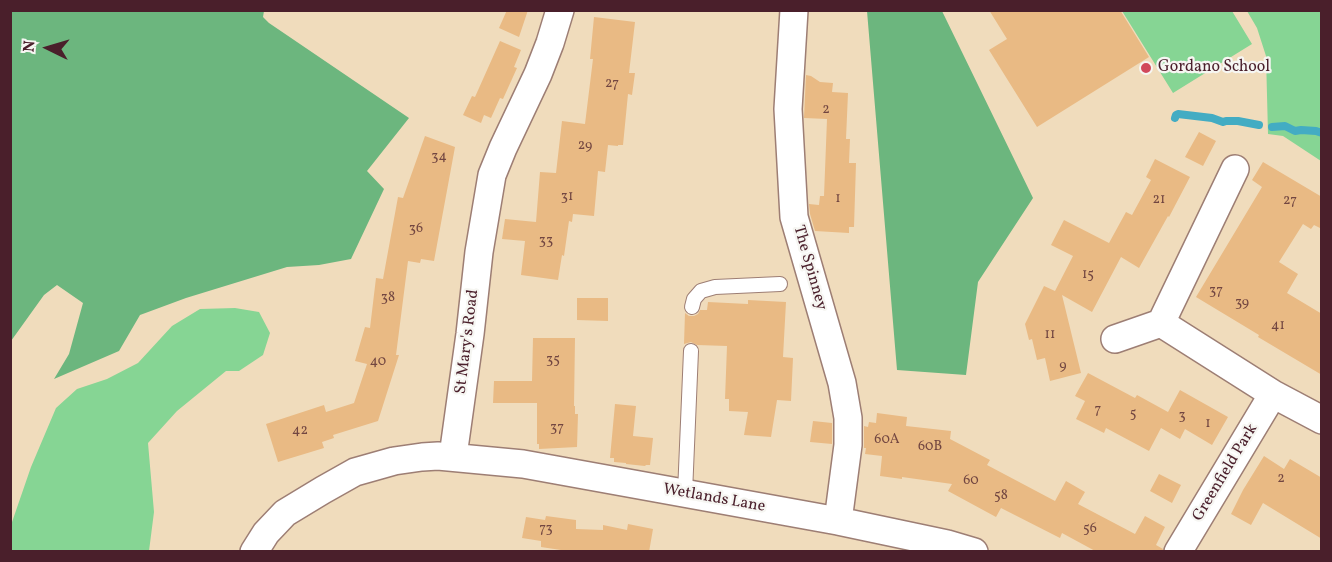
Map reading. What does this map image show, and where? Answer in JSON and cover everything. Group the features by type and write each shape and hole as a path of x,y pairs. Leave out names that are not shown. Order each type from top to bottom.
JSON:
{"street":[{"name":"St Mary's Road","path":"453,456 479,252 492,175 538,74 560,10"},
{"name":"The Spinney","path":"794,10 788,109 794,217 842,383 848,418 848,445 838,521"},
{"path":"1115,339 1161,323 1235,169"},
{"path":"1161,323 1273,394 1322,420"},
{"name":"Greenfield Park","path":"1178,552 1273,394"},
{"name":"Wetlands Lane","path":"453,456 523,464 838,521 970,551"},
{"path":"254,552 266,533 285,513 356,472 394,461 453,456"}],"lane":[{"path":"692,307 694,299 701,291 715,287 780,284"},
{"path":"685,493 691,351"}],"green space":[{"path":"11,10 264,11 263,17 269,23 409,118 367,171 384,189 351,259 319,265 287,267 186,298 140,315 119,351 54,379 69,354 83,303 57,285 44,295 11,341"},
{"path":"867,11 942,11 1033,198 978,282 966,375 897,370"},
{"path":"1122,11 1232,11 1252,44 1173,93"},
{"path":"1247,11 1321,11 1321,161 1283,136 1268,134 1266,56 1257,28"},
{"path":"235,308 259,312 270,333 263,355 239,371 226,371 177,411 148,443 154,512 149,551 11,551 11,525 31,467 56,408 77,389 107,379 138,363 172,326 200,309"}],"building":[{"path":"507,10 528,10 519,37 499,28"},
{"path":"989,10 1120,10 1149,57 1037,127 989,50 1007,39"},
{"path":"594,17 635,22 629,73 635,73 632,95 628,94 623,145 608,145 605,172 598,171 594,216 573,214 572,222 569,221 558,280 521,275 525,241 502,239 505,219 536,222 540,172 556,173 562,121 585,124 593,59 590,59"},
{"path":"500,41 521,50 514,67 517,68 503,99 500,98 491,118 484,115 481,123 463,115 472,96 475,97"},
{"path":"806,75 820,82 833,83 832,92 848,93 846,139 850,139 849,163 856,163 854,227 849,227 849,233 815,231 810,214 809,204 819,205 820,196 824,196 827,119 804,118"},
{"path":"1199,132 1216,141 1203,166 1185,157"},
{"path":"425,136 455,147 434,261 421,259 420,263 408,261 396,355 399,355 378,421 333,435 334,438 322,442 324,448 278,462 266,424 324,405 326,412 354,403 367,364 355,361 365,327 370,328 376,278 383,279 398,197 403,198"},
{"path":"1155,159 1190,177 1139,268 1121,257 1092,312 1062,295 1081,373 1050,381 1045,358 1037,360 1032,339 1029,340 1025,324 1044,286 1055,291 1073,256 1051,245 1064,220 1109,243 1126,212 1132,215 1151,180 1146,177"},
{"path":"1263,162 1322,197 1322,229 1314,225 1311,229 1303,224 1279,262 1298,274 1287,293 1322,314 1322,375 1196,297 1262,187 1252,180"},
{"path":"577,298 608,298 608,321 577,320"},
{"path":"748,300 786,302 783,357 793,358 791,401 777,400 771,437 744,435 748,412 729,411 729,399 725,399 727,346 697,345 691,342 684,344 685,313 694,316 700,310 707,310 708,302 748,304"},
{"path":"533,338 575,338 574,406 575,414 578,414 577,447 539,449 537,403 493,403 494,381 532,381"},
{"path":"1088,373 1135,398 1137,395 1168,412 1180,390 1228,417 1212,445 1185,429 1180,439 1161,428 1149,451 1106,428 1104,433 1076,419 1085,401 1075,396"},
{"path":"615,404 636,406 633,436 653,438 650,465 614,462 614,458 610,458"},
{"path":"877,413 907,417 906,426 951,431 950,439 990,460 987,465 1055,501 1066,481 1085,492 1078,504 1135,534 1145,516 1165,527 1156,545 1163,549 1162,552 1097,552 1062,533 1060,538 1001,508 996,517 948,491 952,484 880,476 882,456 865,454 866,448 864,448 864,426 868,427 869,422 876,423"},
{"path":"813,421 832,423 832,444 810,442"},
{"path":"1264,456 1284,469 1290,459 1322,478 1322,539 1263,503 1251,525 1231,514"},
{"path":"1159,474 1181,485 1172,503 1150,491"},
{"path":"546,516 576,520 576,529 603,530 603,525 627,530 628,524 653,529 649,552 574,552 541,547 541,541 522,538 526,517 545,520"}],"waterway":[{"path":"1175,118 1178,114 1212,118 1223,122 1238,121 1259,125"},
{"path":"1272,127 1285,126 1295,131 1322,133"}],"place":[{"name":"Gordano School","path":"1146,68"}]}
